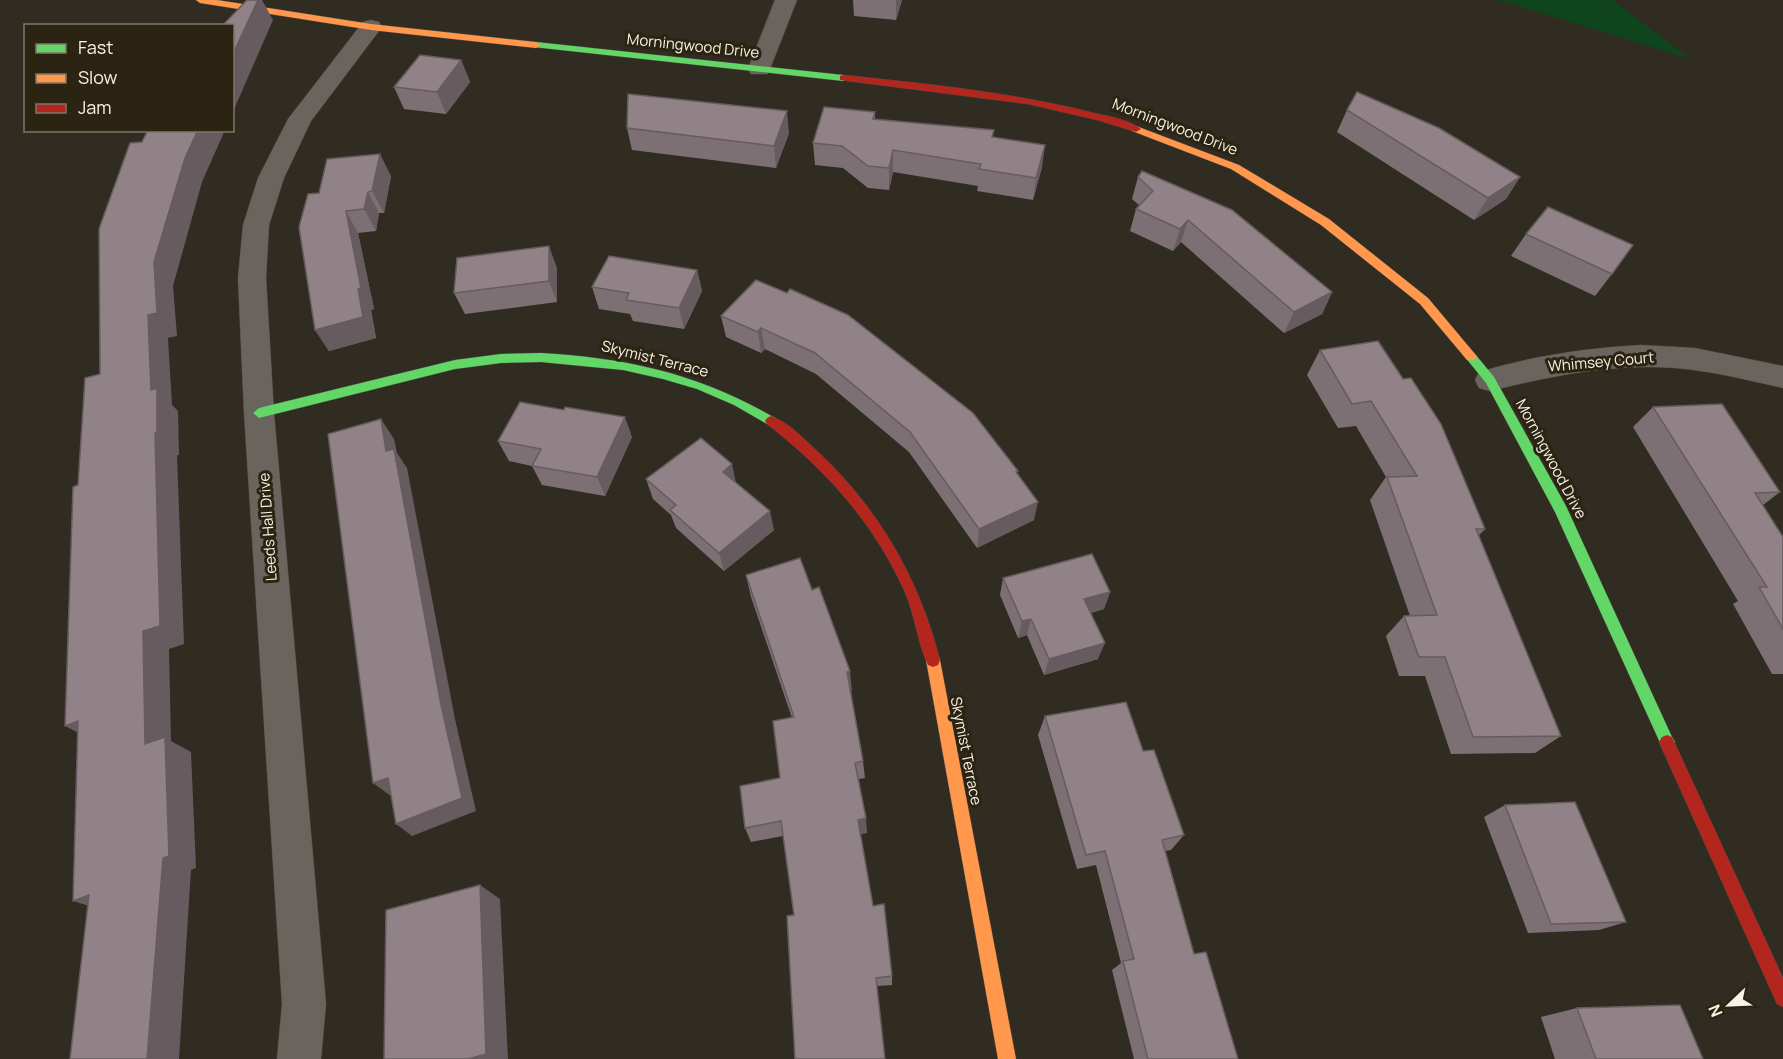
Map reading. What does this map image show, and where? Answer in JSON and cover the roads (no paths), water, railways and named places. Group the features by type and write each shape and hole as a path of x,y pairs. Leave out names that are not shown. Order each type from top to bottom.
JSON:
{"street":[{"name":"Morningwood Drive","path":"200,0 371,27 1015,97 1101,116 1182,145 1235,167 1325,222 1424,301 1491,380 1561,510 1783,998"},
{"path":"759,69 786,0"},
{"name":"Leeds Hall Drive","path":"299,1059 304,1004 259,413 252,278 256,225 271,178 300,119 371,27"},
{"name":"Whimsey Court","path":"1491,380 1549,365 1642,356 1710,361 1783,378"},
{"name":"Skymist Terrace","path":"259,413 463,363 530,358 596,361 691,382 747,405 799,440 848,489 900,563 931,650 1007,1059"}]}
